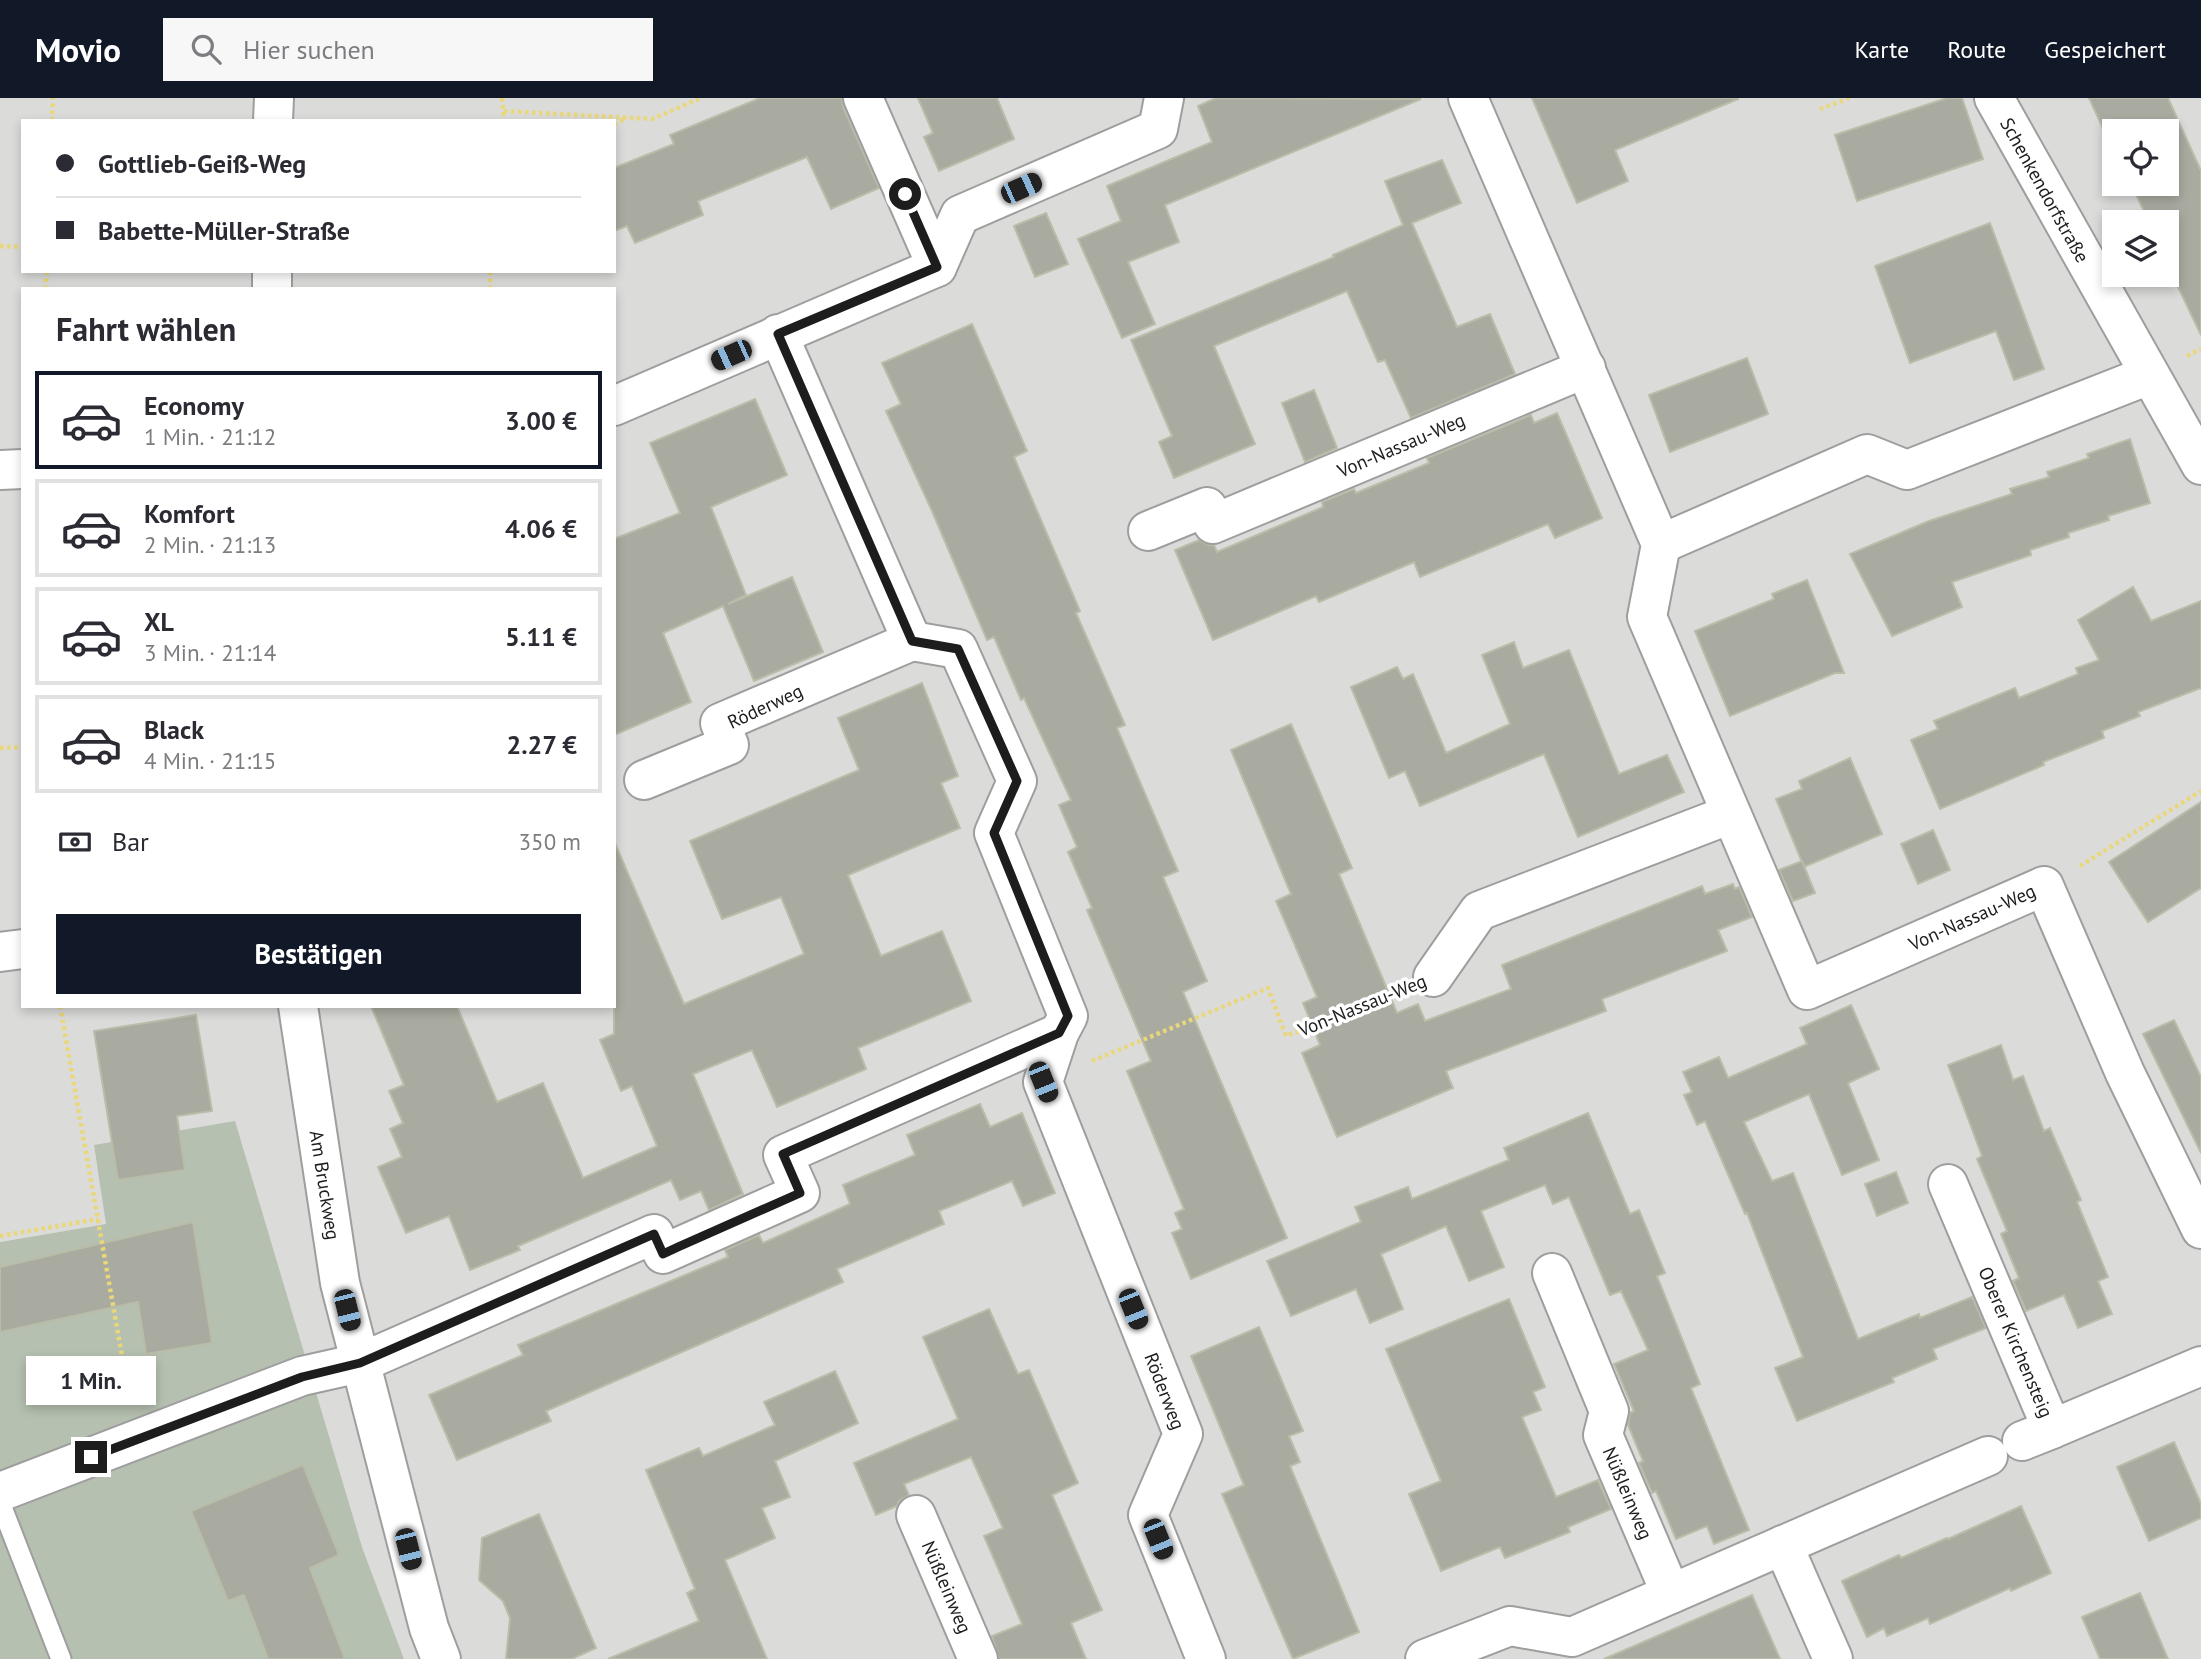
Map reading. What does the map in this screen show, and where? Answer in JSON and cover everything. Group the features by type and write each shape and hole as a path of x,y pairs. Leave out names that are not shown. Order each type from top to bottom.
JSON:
{"street":[{"path":"273,119 274,98"},
{"path":"863,98 937,267"},
{"path":"616,405 937,267 960,215 1158,129 1164,98"},
{"path":"1468,98 1661,544 1867,454 1907,470 2149,375"},
{"name":"Schenkendorfstraße","path":"1994,98 2201,465"},
{"path":"778,334 912,641 958,649 1017,781 994,833 1068,1016 1059,1033 1043,1082"},
{"name":"Von-Nassau-Weg","path":"1148,531 1207,507 1213,524 1586,368"},
{"path":"0,470 21,469"},
{"name":"Von-Nassau-Weg","path":"1661,544 1647,617 1807,990 2043,886 2124,1073 2201,1229"},
{"name":"Röderweg","path":"645,780 730,745 720,723 912,641"},
{"name":"Von-Nassau-Weg","path":"1433,977 1479,912 1731,814"},
{"path":"0,952 21,949"},
{"name":"Am Bruckweg","path":"298,1008 340,1283 429,1628 441,1659"},
{"path":"0,1492 302,1377 360,1363 654,1234 663,1254 800,1193 783,1154 1059,1033"},
{"name":"Röderweg","path":"1043,1082 1183,1434 1148,1515 1206,1659"},
{"name":"Oberer Kirchensteig","path":"1948,1184 2021,1442 2201,1366"},
{"name":"Nüßleinweg","path":"1552,1273 1609,1411 1603,1435 1671,1594"},
{"path":"1425,1659 1510,1626 1572,1637 2021,1442"},
{"name":"Nüßleinweg","path":"916,1515 978,1659"},
{"path":"1783,1545 1833,1659"}],"lane":[{"path":"0,1502 61,1659"}],"path":[{"path":"52,119 53,98"},
{"path":"502,98 504,119"},
{"path":"505,111 652,119 701,98"},
{"path":"1820,108 1850,98"},
{"path":"616,123 628,118"},
{"path":"0,246 21,247"},
{"path":"0,748 21,747"},
{"path":"2043,886 2100,855 2201,791"},
{"name":"Von-Nassau-Weg","path":"1043,1082 1268,988 1286,1036 1433,977"},
{"path":"60,1008 136,1440"},
{"path":"0,1236 98,1219"}],"shaded area":[{"path":"0,98 2201,98 2201,1659 404,1659 362,1547 94,1145 107,1224 0,1242"},
{"path":"235,1121 362,1547 404,1659 0,1659 0,1242 106,1224 94,1145"}],"building":[{"path":"760,98 842,98 843,107 879,188 831,209 807,157 698,201 703,215 635,243 627,226 616,230 616,167 674,144 670,135"},
{"path":"918,98 997,98 1014,139 939,171 924,137 933,133"},
{"path":"1216,98 1421,99 1165,205 1179,242 1128,262 1155,324 1122,338 1078,239 1121,221 1107,186 1212,142 1198,106"},
{"path":"1532,98 1738,99 1615,150 1628,181 1577,203"},
{"path":"1947,98 1962,98 1983,159 1857,201 1835,135"},
{"path":"2089,98 2168,98 2177,119 2102,119 2102,126"},
{"path":"2179,122 2201,171 2201,335 2178,287 2179,210 2143,210 2137,196 2179,196"},
{"path":"1442,160 1461,203 1412,223 1457,327 1490,314 1515,374 1411,418 1385,360 1378,362 1347,291 1214,346 1255,444 1174,478 1159,442 1172,436 1131,340 1334,257 1333,255 1403,225 1385,181"},
{"path":"1046,213 1068,264 1035,277 1014,226"},
{"path":"1990,223 2044,369 2014,380 1996,331 1910,363 1875,266"},
{"path":"972,324 1027,451 1014,457 1080,611 1076,613 1125,725 1117,728 1178,871 1163,877 1207,981 1183,992 1287,1238 1191,1279 1172,1233 1182,1229 1175,1213 1184,1209 1127,1071 1151,1061 1087,910 1092,908 1068,852 1077,847 1059,805 1071,800 1024,698 1021,700 994,637 987,640 886,411 901,404 882,363"},
{"path":"1747,358 1768,414 1670,452 1649,395"},
{"path":"1314,390 1337,448 1305,462 1282,403"},
{"path":"755,399 787,475 711,507 746,595 728,604 792,577 823,652 754,681 723,606 663,633 691,702 616,734 616,538 680,513 650,443"},
{"path":"1557,413 1602,518 1555,538 1548,524 1420,577 1414,562 1319,602 1316,596 1213,640 1175,550 1199,540 1214,545 1217,552 1323,507 1322,502 1354,489 1356,493 1429,463 1427,458 1531,415 1534,423"},
{"path":"2130,439 2150,503 2108,516 2109,520 2068,533 2069,537 2030,550 2031,555 1952,582 1962,607 1892,636 1850,554 1929,521 2012,494 2010,489 2049,477 2047,472 2089,458 2087,454"},
{"path":"1807,580 1844,673 1835,673 1730,716 1695,631 1774,599 1772,594"},
{"path":"2133,587 2151,621 2201,601 2201,688 2138,712 2140,716 2102,731 2104,738 2043,762 2044,765 1940,809 1911,740 1938,729 1934,721 2015,688 2019,698 2078,674 2076,668 2099,660 2078,620"},
{"path":"1514,642 1523,668 1569,650 1619,774 1667,755 1684,792 1578,837 1544,754 1420,806 1405,771 1389,778 1351,687 1397,667 1403,679 1413,674 1446,753 1510,724 1482,655"},
{"path":"922,683 958,776 941,783 960,828 848,875 881,956 942,931 971,1001 858,1048 866,1069 777,1107 752,1050 693,1074 743,1194 709,1210 701,1191 680,1200 671,1180 518,1246 520,1250 470,1270 449,1216 406,1233 378,1167 402,1157 390,1129 403,1123 389,1091 404,1085 372,1008 458,1008 497,1102 543,1083 583,1178 657,1146 632,1086 621,1091 600,1040 614,1034 616,846 684,1004 804,954 781,897 722,919 690,841 859,770 838,718"},
{"path":"1291,724 1352,868 1339,874 1397,1013 1418,1004 1425,1021 1511,989 1502,965 1702,886 1705,894 1733,884 1735,889 1739,887 1752,917 1718,930 1727,951 1602,999 1606,1011 1446,1071 1453,1088 1337,1137 1302,1053 1320,1045 1303,1003 1317,997 1276,901 1291,894 1231,750"},
{"path":"1850,758 1882,834 1804,867 1776,799 1802,789 1799,781"},
{"path":"2201,802 2201,888 2148,922 2109,862"},
{"path":"1933,830 1950,870 1918,884 1901,844"},
{"path":"1802,861 1815,893 1793,901 1779,870"},
{"path":"1851,1005 1879,1069 1848,1083 1879,1160 1842,1175 1809,1094 1744,1122 1772,1181 1793,1173 1858,1339 1919,1314 1920,1318 1972,1297 1986,1328 1933,1349 1937,1359 1892,1378 1894,1382 1797,1421 1775,1368 1803,1357 1747,1213 1745,1214 1705,1121 1697,1125 1684,1095 1692,1092 1683,1072 1719,1057 1728,1078 1807,1044 1800,1028"},
{"path":"196,1015 212,1111 177,1116 185,1170 118,1180 94,1031"},
{"path":"2174,1020 2201,1077 2201,1153 2143,1034"},
{"path":"2001,1045 2013,1080 2023,1076 2044,1131 2050,1128 2081,1200 2077,1202 2108,1277 2098,1281 2112,1314 2078,1328 2064,1295 2026,1311 2013,1281 2019,1278 2001,1234 2007,1231 1977,1159 1982,1156 1948,1065"},
{"path":"980,1104 990,1127 1022,1113 1055,1193 1023,1206 1012,1181 939,1211 944,1224 837,1269 843,1282 546,1411 551,1421 457,1460 429,1395 523,1355 518,1345 728,1257 725,1250 759,1235 763,1243 850,1204 843,1185 915,1155 907,1135"},
{"path":"1588,1113 1630,1214 1639,1210 1665,1273 1657,1276 1700,1384 1691,1388 1749,1530 1714,1544 1707,1526 1676,1539 1656,1491 1652,1493 1639,1463 1643,1461 1628,1425 1630,1413 1634,1411 1614,1364 1648,1350 1621,1291 1610,1295 1569,1197 1553,1204 1545,1185 1481,1211 1504,1267 1469,1281 1446,1226 1381,1254 1403,1309 1370,1323 1356,1289 1291,1316 1267,1261 1361,1222 1355,1207 1408,1187 1412,1199 1509,1160 1504,1148"},
{"path":"1896,1172 1908,1203 1877,1216 1865,1184"},
{"path":"193,1222 212,1343 146,1354 138,1302 0,1332 0,1267"},
{"path":"1509,1299 1545,1387 1533,1392 1541,1410 1522,1417 1556,1497 1598,1480 1611,1509 1568,1527 1570,1532 1505,1558 1500,1547 1441,1571 1409,1494 1441,1481 1386,1349"},
{"path":"989,1309 1018,1374 1029,1370 1078,1483 1052,1495 1102,1610 1071,1623 1086,1659 999,1659 992,1636 1022,1624 984,1536 1003,1528 971,1457 904,1484 909,1495 899,1501 897,1506 876,1515 854,1463 958,1419 923,1337"},
{"path":"1259,1327 1303,1431 1289,1436 1300,1462 1290,1466 1359,1632 1293,1659 1222,1494 1244,1485 1191,1356"},
{"path":"835,1371 858,1423 775,1461 790,1497 762,1508 775,1538 725,1560 767,1659 608,1659 699,1621 687,1593 695,1589 646,1470 699,1448 703,1456 775,1425 764,1402"},
{"path":"2174,1442 2201,1504 2201,1518 2149,1541 2117,1467"},
{"path":"303,1465 339,1555 310,1568 345,1659 268,1659 244,1595 228,1601 191,1511"},
{"path":"2021,1506 2051,1573 2011,1591 2010,1588 1930,1624 1928,1618 1887,1636 1884,1628 1867,1637 1842,1581 1899,1555 1901,1558 1948,1539"},
{"path":"539,1514 596,1648 572,1659 506,1659 510,1618 503,1601 479,1580 482,1538"},
{"path":"2140,1593 2168,1659 2100,1659 2082,1617"},
{"path":"1752,1595 1780,1659 1604,1659"}],"route":[{"path":"91,1457 302,1377 360,1363 654,1234 663,1254 800,1193 783,1154 1059,1033 1068,1016 994,833 1017,781 958,649 912,641 778,334 937,267 905,194"}]}
